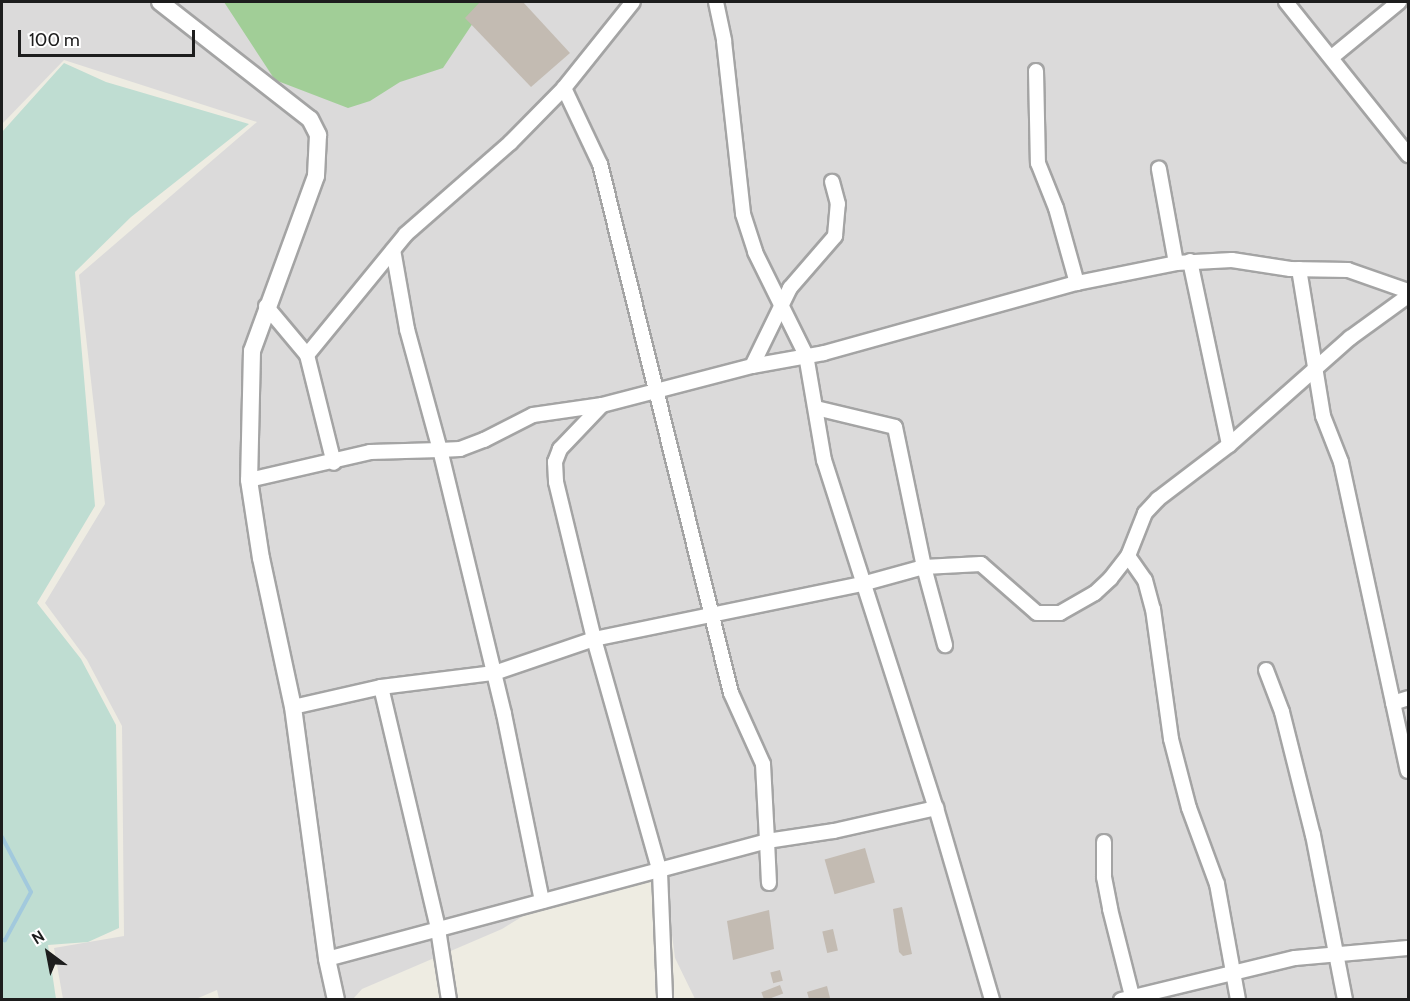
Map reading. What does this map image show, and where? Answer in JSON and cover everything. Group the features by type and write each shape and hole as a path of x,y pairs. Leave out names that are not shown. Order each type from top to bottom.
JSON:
{"street":[{"path":"160,2 310,119 319,142 316,176 266,306 249,364 249,480 261,558 293,707 327,959 336,999"},
{"path":"307,355 393,250 564,88 633,2"},
{"path":"716,2 724,41 743,214 780,307 807,355 824,460 862,584 936,808 992,999"},
{"path":"1286,2 1408,155"},
{"path":"1332,57 1399,2"},
{"path":"1036,70 1038,163 1056,208 1077,283"},
{"path":"564,88 600,164 654,390 714,614 731,693 763,764 769,883"},
{"path":"1160,169 1228,445"},
{"path":"752,366 780,307 801,271 835,236 838,204 832,182"},
{"path":"393,250 407,329 440,450 494,674 542,901"},
{"path":"249,480 334,463 370,452 460,448 484,440 533,415 602,405 752,366 856,345 1077,283 1183,262 1232,260 1299,269 1348,270 1408,291"},
{"path":"1299,269 1318,368 1323,416 1341,462 1408,771"},
{"path":"293,707 381,687 494,674 594,639 862,584 924,567 981,564 1037,613 1060,613 1095,593 1128,556 1145,513 1228,445 1350,338 1408,296"},
{"path":"266,306 307,355 334,463"},
{"path":"602,405 560,449 555,462 556,482 594,639 660,872 665,998"},
{"path":"816,408 895,427 924,567 945,645"},
{"path":"1128,556 1145,580 1153,609 1171,739 1189,808 1217,884 1238,999"},
{"path":"1266,670 1282,712 1313,835 1345,999"},
{"path":"381,687 438,929 449,999"},
{"path":"1394,703 1408,698"},
{"path":"327,959 660,872 767,840 834,831 936,808"},
{"path":"1104,842 1104,877 1127,998 1295,958 1408,948"}],"shaded area":[{"path":"2,2 1408,2 1408,999 695,999 675,958 663,865 577,883 502,929 362,989 353,999 219,999 217,990 196,999 63,999 54,948 124,936 122,726 87,660 45,603 105,504 79,275 257,122 64,60 2,124"},
{"path":"64,63 106,82 249,124 131,217 75,272 95,506 37,603 81,659 116,725 119,928 88,942 48,945 56,999 2,999 2,132"}],"green space":[{"path":"224,2 487,2 443,68 400,82 370,101 348,108 275,80"}],"building":[{"path":"480,2 523,2 570,53 531,87 465,18"},
{"path":"865,848 875,883 835,894 825,860"},
{"path":"902,907 912,954 903,956 899,952 893,909"},
{"path":"769,910 774,949 733,960 727,921"},
{"path":"833,929 838,950 827,953 822,931"},
{"path":"780,970 783,981 773,983 770,973"},
{"path":"780,985 783,993 764,1000 761,992"},
{"path":"827,986 830,998 809,999 807,992"}],"waterway":[{"path":"2,837 31,892 5,940 2,940"}]}
